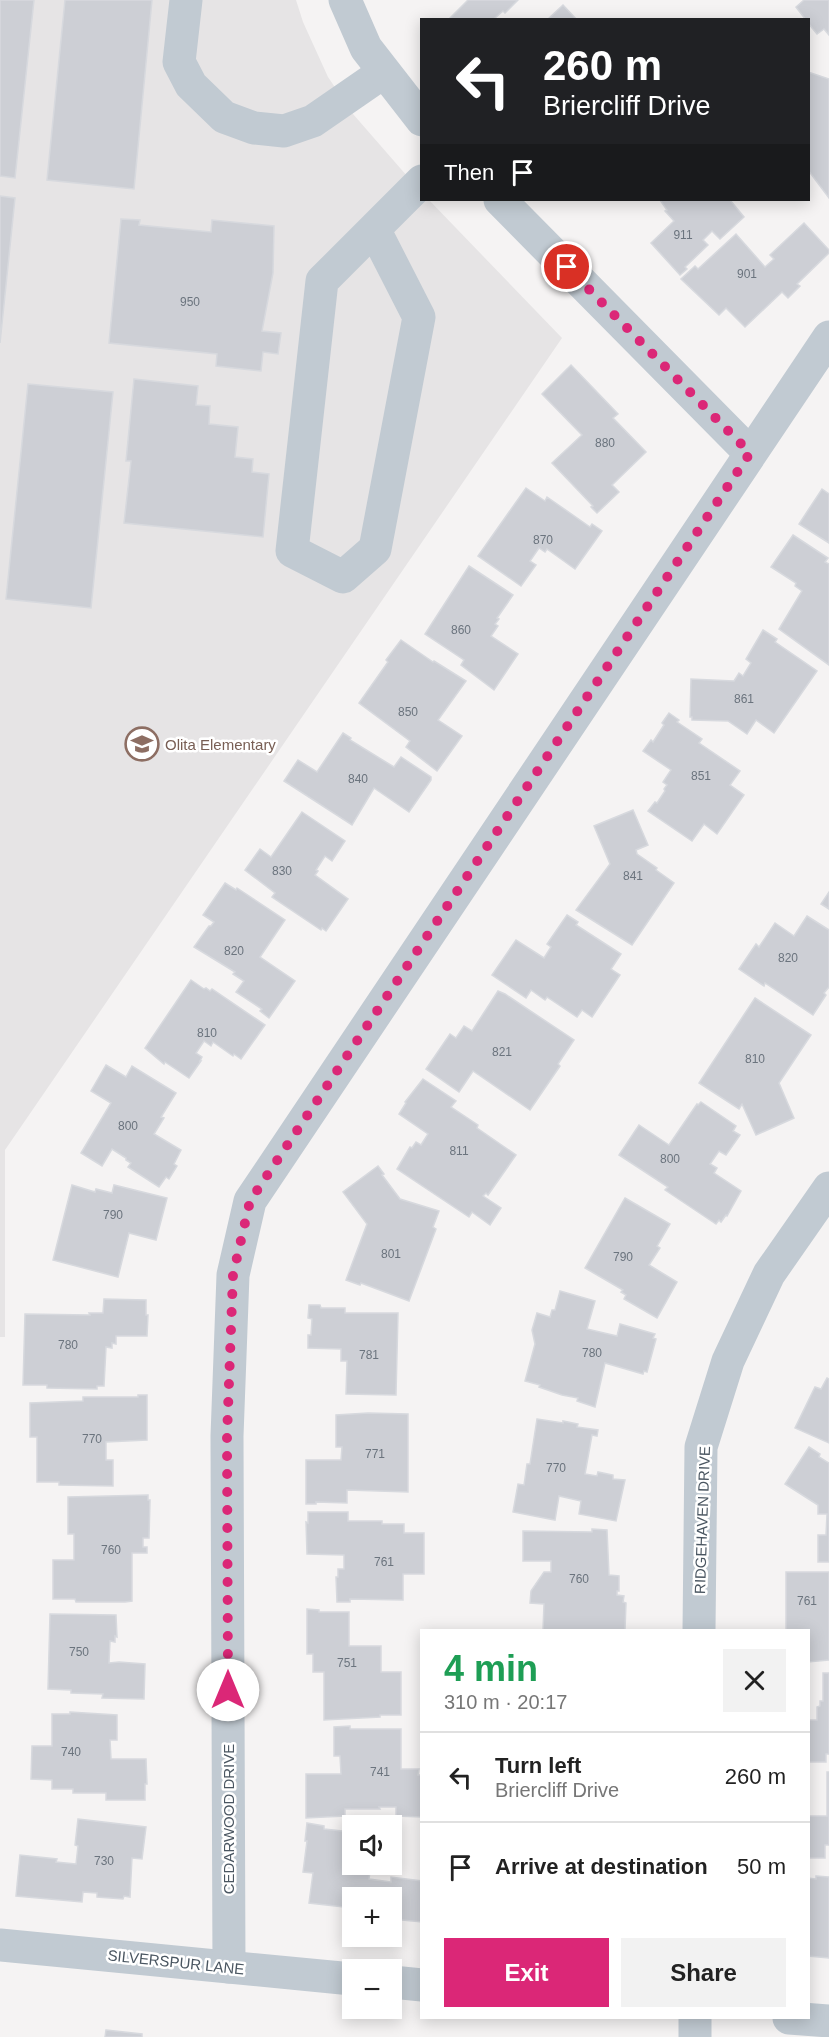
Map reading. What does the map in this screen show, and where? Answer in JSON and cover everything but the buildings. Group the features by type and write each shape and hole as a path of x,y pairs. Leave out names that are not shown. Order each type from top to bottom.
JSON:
{"street":[{"path":"186,0 179,62 191,85 224,117 254,128 284,131 313,121 384,72"},
{"path":"345,0 366,48 420,117"},
{"path":"374,229 419,317 375,549 344,577 292,551 322,281 374,229 420,183"},
{"path":"501,201 750,453"},
{"name":"CEDARWOOD DRIVE","path":"229,1967 227,1436 233,1275 250,1201 829,337"},
{"name":"RIDGEHAVEN DRIVE","path":"699,1629 701,1447 728,1361 769,1274 829,1188"},
{"name":"SILVERSPUR LANE","path":"0,1945 342,1977"},
{"path":"402,1983 420,1985"},
{"path":"695,2019 695,2037"},
{"path":"802,2019 829,2021"}],"shaded area":[{"name":"Olita Elementary","path":"0,0 296,0 303,22 328,77 353,114 420,191 420,201 430,201 562,338 5,1150 5,1337 0,1337"}],"place":[{"name":"Olita Elementary","path":"142,744"}],"route":[{"path":"228,1690 227,1436 233,1275 250,1201 750,453 567,267"}]}
